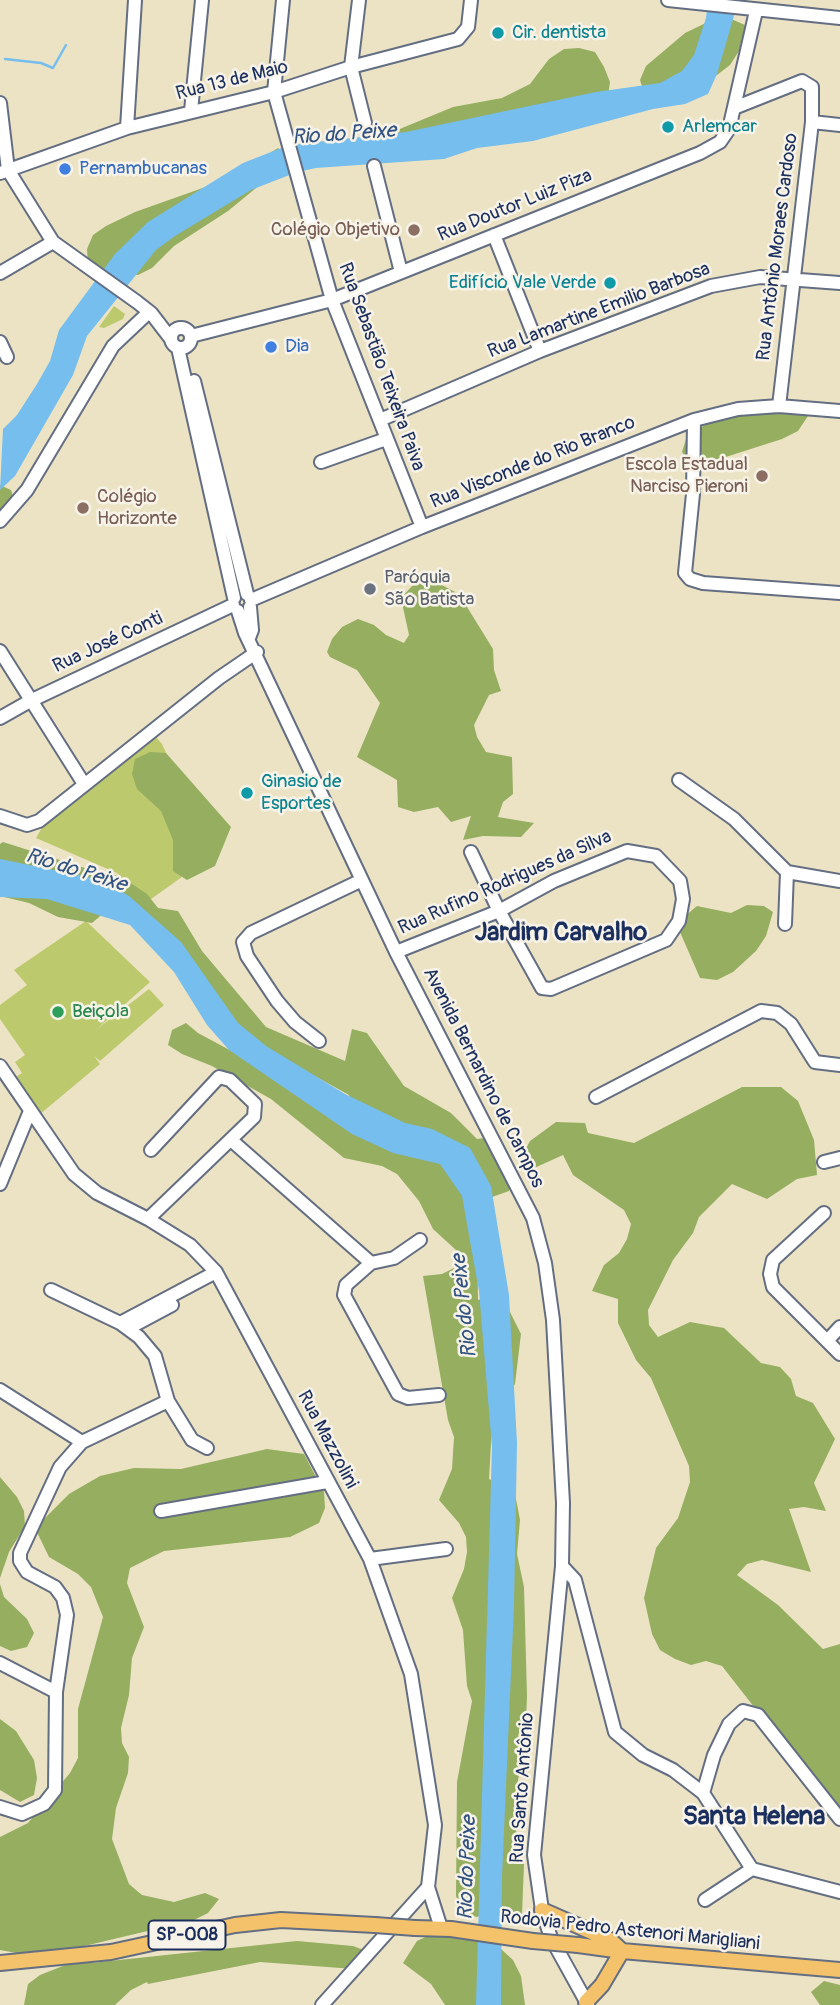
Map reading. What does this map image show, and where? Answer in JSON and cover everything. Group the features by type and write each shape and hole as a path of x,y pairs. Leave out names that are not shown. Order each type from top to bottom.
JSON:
{"main road":[{"path":"542,1910 610,1940 615,1950 602,1985 587,2003"},
{"name":"Rodovia Pedro Astenori Marigliani","path":"0,1963 111,1952 235,1925 281,1920 446,1929 615,1950 840,1970"}],"street":[{"path":"127,128 135,0"},
{"path":"191,111 202,0"},
{"path":"274,92 284,0"},
{"path":"359,0 351,67 365,123"},
{"name":"Rua 13 de Maio","path":"4,172 127,128 274,92 351,67 447,42 465,34 471,0"},
{"path":"668,0 840,18"},
{"name":"Rua Doutor Luiz Piza","path":"182,340 332,300 700,153 719,142 729,129 753,11"},
{"name":"Rua Antônio Moraes Cardoso","path":"734,108 802,81 812,87 812,122 779,406"},
{"name":"Rua Sebastião Teixeira Paiva","path":"274,92 332,300 422,527"},
{"path":"0,103 4,172 53,242 137,302 182,340"},
{"path":"812,122 840,125"},
{"path":"374,166 401,272"},
{"path":"494,234 540,351"},
{"path":"0,273 53,242"},
{"name":"Rua Lamartine Emilio Barbosa","path":"380,420 540,351 711,286 760,277 792,277 840,283"},
{"path":"0,521 27,490 113,346 150,312"},
{"name":"Avenida Bernardino de Campos","path":"182,340 249,638 396,952 533,1218 545,1263 553,1320 563,1503 562,1566"},
{"path":"0,342 7,357"},
{"name":"Rua Visconde do Rio Branco","path":"242,602 694,419 738,409 779,406 840,411"},
{"path":"694,419 693,494 684,565 690,579 703,583 840,593"},
{"path":"321,462 386,439"},
{"name":"Rua José Conti","path":"0,718 30,701 242,602"},
{"path":"0,651 84,784"},
{"path":"0,816 33,824 219,678 257,652"},
{"path":"679,780 734,819 786,872 840,881"},
{"name":"Rua Rufino Rodrigues da Silva","path":"396,952 499,911 554,880 627,851 649,852 656,856 680,881 683,899 679,921 666,940 551,989 538,984 499,911"},
{"path":"471,852 499,911"},
{"path":"785,925 786,872"},
{"path":"319,1041 295,1023 277,1001 247,956 243,942 251,933 362,880"},
{"path":"596,1097 761,1010 777,1013 791,1024 815,1062 840,1065"},
{"name":"Rua Mazzolini","path":"0,1066 74,1174 97,1193 148,1219 190,1245 218,1276 370,1559 411,1674 435,1825 428,1887 446,1929"},
{"path":"148,1219 254,1117 255,1104 230,1080 219,1077 151,1150"},
{"path":"0,1184 30,1111"},
{"path":"231,1140 371,1263"},
{"path":"824,1162 840,1158"},
{"path":"824,1213 773,1260 770,1274 773,1287 840,1354"},
{"path":"420,1240 394,1258 371,1263 346,1285 346,1300 398,1394 408,1398 439,1395"},
{"path":"124,1326 218,1276"},
{"path":"51,1290 124,1326 155,1356 168,1401 192,1440 207,1448"},
{"path":"827,1341 840,1327"},
{"path":"0,1390 82,1443"},
{"path":"0,1807 22,1814 44,1804 55,1790 56,1692 67,1615 63,1598 55,1587 27,1572 20,1561 20,1553 60,1467 82,1443 168,1401"},
{"path":"161,1511 327,1482"},
{"path":"370,1559 446,1549"},
{"path":"562,1566 575,1580 615,1732 643,1755 673,1770 703,1793 752,1869 840,1892"},
{"name":"Rua Santo Antônio","path":"562,1566 534,1855 542,1910 557,1951 587,2003"},
{"path":"0,1664 56,1692"},
{"path":"703,1793 729,1724 743,1711 758,1715 840,1819"},
{"path":"705,1900 752,1869"},
{"path":"322,2005 428,1887"}],"green space":[{"path":"729,18 745,25 739,51 730,65 717,75 675,96 645,96 640,80 646,66 685,33 714,19"},
{"path":"579,48 595,52 610,82 608,96 376,145 390,133 453,107 502,98 530,84 549,59 564,49"},
{"path":"278,148 285,156 278,170 228,211 174,246 152,268 138,275 102,271 88,265 87,249 93,235 106,226 135,212 228,179"},
{"path":"114,306 125,314 123,319 104,328 99,327"},
{"path":"805,406 808,416 798,431 782,439 707,463 691,464 682,452 687,436 716,418"},
{"path":"0,485 11,490 16,505 0,517"},
{"path":"428,578 459,594 493,649 494,670 501,691 489,695 474,725 477,737 486,752 512,757 513,794 503,802 498,817 534,823 521,837 483,836 463,840 471,816 451,822 438,807 414,812 398,807 397,780 357,757 380,703 357,670 330,657 327,652 332,639 342,627 358,619 404,643 409,635 401,598 412,586"},
{"path":"156,737 162,744 213,855 144,904 117,873 36,838 44,824"},
{"path":"150,752 166,753 231,827 215,866 187,880 173,871 173,840 161,811 137,789 132,774 135,759"},
{"path":"3,842 88,869 120,876 147,894 158,908 178,911 202,951 266,1027 345,1061 352,1029 367,1033 404,1086 451,1113 477,1139 484,1138 495,1152 510,1182 509,1191 492,1197 477,1218 478,1300 495,1296 507,1306 521,1334 515,1384 506,1398 493,1407 489,1479 506,1487 516,1499 520,1520 517,1554 524,1587 527,1696 525,1749 514,1798 516,1830 524,1864 522,1915 492,1911 477,1917 462,1913 456,1896 457,1782 472,1701 467,1686 463,1630 452,1598 464,1569 467,1552 466,1537 459,1523 439,1500 452,1469 454,1437 448,1420 423,1276 442,1274 456,1267 457,1251 433,1229 419,1201 397,1174 382,1166 344,1158 271,1099 168,1045 172,1030 186,1023 198,1033 356,1118 349,1095 248,1039 169,938 105,912 92,923 58,917 29,903 0,896 0,844"},
{"path":"747,905 764,906 773,912 766,936 756,951 733,972 717,980 700,978 680,932 685,916 697,906 731,913"},
{"name":"Beiçola","path":"86,921 150,982 97,1029 149,989 164,1005 100,1061 94,1056 100,1064 39,1115 13,1079 22,1073 15,1062 25,1055 0,1019 0,1005 27,985 14,970"},
{"path":"742,1087 781,1087 798,1101 814,1140 817,1175 797,1179 767,1199 732,1184 699,1217 693,1233 673,1260 648,1310 649,1325 658,1337 690,1322 724,1328 761,1363 780,1367 791,1379 796,1396 813,1403 835,1439 814,1483 826,1511 804,1507 789,1509 811,1572 762,1560 747,1564 737,1575 778,1605 823,1649 840,1644 840,1817 722,1666 706,1661 691,1665 675,1659 660,1650 652,1634 644,1598 656,1548 678,1518 690,1482 689,1466 651,1378 636,1360 618,1323 618,1299 592,1291 604,1265 619,1253 631,1224 624,1210 573,1175 563,1155 532,1169 522,1156 530,1141 556,1122 585,1123 588,1133 634,1143"},
{"path":"267,1449 304,1454 324,1492 325,1508 319,1523 290,1537 164,1551 130,1568 127,1583 144,1627 132,1658 129,1695 121,1728 122,1743 129,1757 128,1773 116,1808 112,1839 129,1884 142,1895 174,1902 205,1893 219,1899 208,1913 194,1920 59,1952 27,1955 0,1950 0,1837 28,1823 70,1773 78,1758 78,1709 103,1617 91,1587 78,1574 49,1557 35,1528 69,1494 100,1476 134,1468 181,1469"},
{"path":"0,1477 17,1497 24,1511 25,1526 9,1552 0,1578"},
{"path":"0,1584 4,1597 27,1619 34,1633 27,1647 11,1651 0,1646"},
{"path":"0,1719 16,1731 34,1760 37,1778 34,1795 20,1802 0,1790"},
{"path":"436,1932 453,1933 501,1949 513,1960 521,1976 525,2005 445,2005 431,1984 403,1963 417,1941"},
{"path":"297,1941 353,1946 369,1952 354,1969 260,1962 148,1984 147,1982 131,1990 115,2005 24,2005 28,1984 40,1975 73,1962 91,1963"},
{"path":"824,1981 840,1985 840,2005 820,2005 811,1992"}],"water":[{"path":"708,0 735,0 736,9 717,74 708,94 685,104 653,109 533,141 477,148 444,159 316,168 297,172 251,190 175,236 156,250 87,336 73,375 15,476 0,490 3,429 17,415 37,384 50,361 59,330 115,254 148,222 243,163 289,145 406,132 596,92 660,83 682,71 694,55 706,18"},
{"path":"0,859 102,880 129,896 181,942 238,1023 266,1046 345,1094 405,1123 432,1129 470,1148 491,1186 509,1295 517,1443 514,1606 502,1876 501,2005 476,2005 492,1447 479,1291 462,1196 440,1164 393,1153 352,1134 229,1050 207,1025 174,972 130,925 47,899 0,897"}],"waterway":[{"path":"5,59 41,63 53,68 66,45"}],"place":[{"name":"Cir. dentista","path":"498,33"},
{"name":"Arlemcar","path":"668,127"},
{"name":"Pernambucanas","path":"65,169"},
{"name":"Colégio Objetivo","path":"414,230"},
{"name":"Edifício Vale Verde","path":"610,283"},
{"name":"Dia","path":"271,347"},
{"name":"Escola Estadual Narciso Pieroni","path":"762,476"},
{"name":"Colégio Horizonte","path":"83,508"},
{"name":"Paróquia São Batista","path":"370,589"},
{"name":"Ginasio de Esportes","path":"247,793"},
{"name":"Beiçola","path":"58,1012"}],"district":[{"name":"Jardim Carvalho","path":"561,933"},
{"name":"Santa Helena","path":"754,1817"}],"water label":[{"name":"Rio do Peixe","path":"344,135"},
{"name":"Rio do Peixe","path":"76,871"},
{"name":"Rio do Peixe","path":"465,1306"},
{"name":"Rio do Peixe","path":"468,1868"}]}
